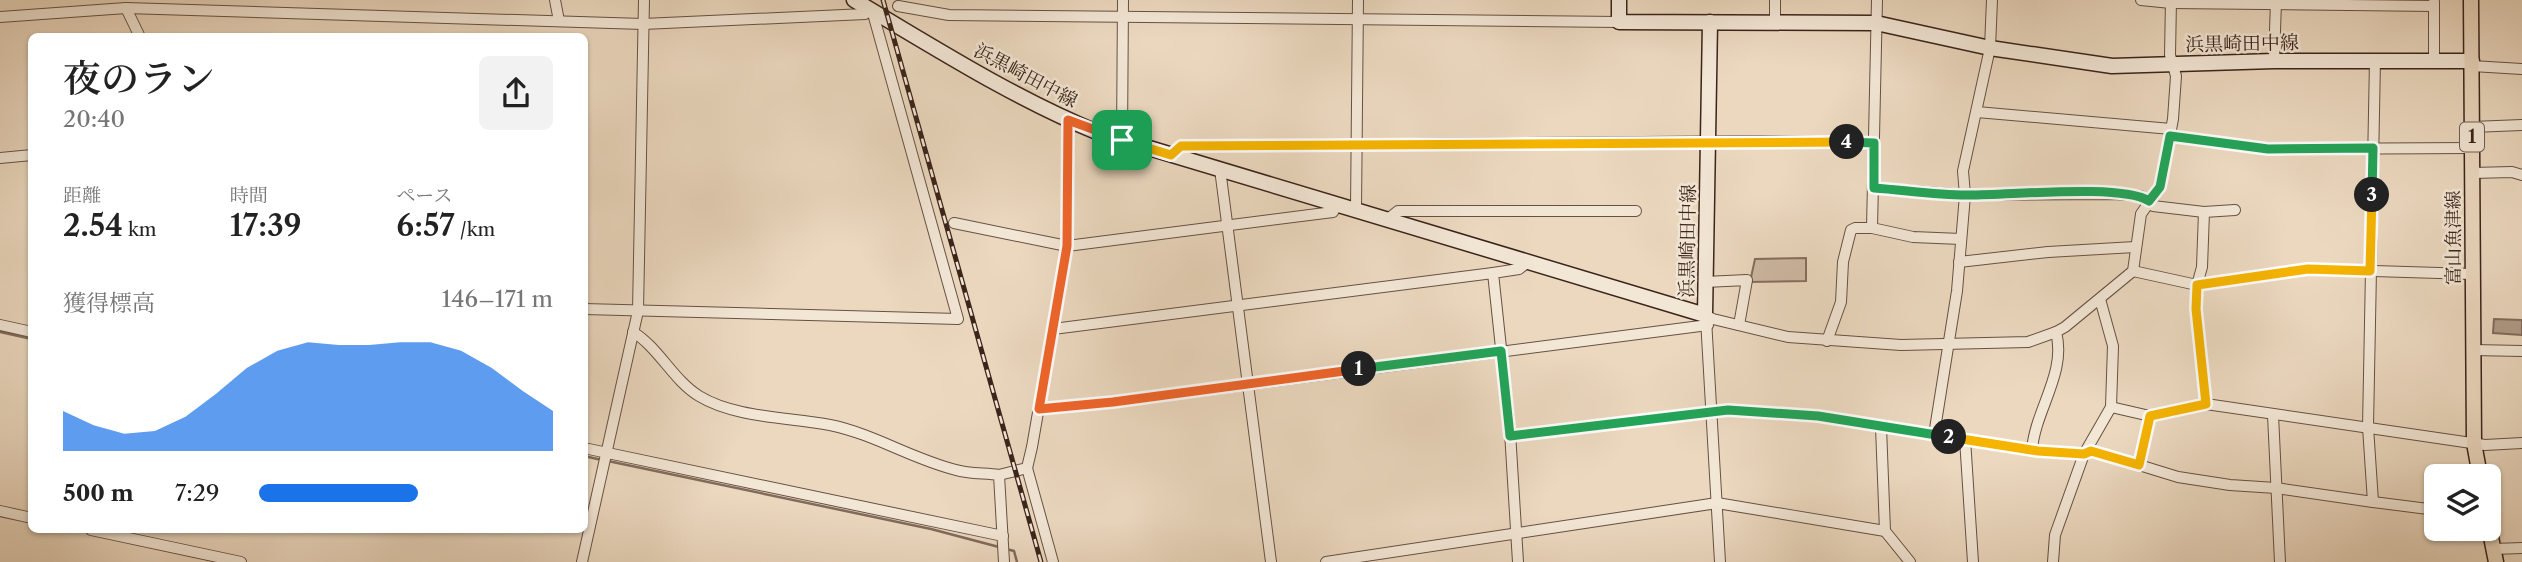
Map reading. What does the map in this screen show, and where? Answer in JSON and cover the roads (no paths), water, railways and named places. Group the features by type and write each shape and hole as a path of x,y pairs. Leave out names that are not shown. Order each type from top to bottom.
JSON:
{"main road":[{"name":"浜黒崎田中線","path":"854,0 900,25 935,49 1068,120 1171,155 1529,261 1706,320 1710,22 1876,23 1990,48 2112,66 2375,60 2472,63"},
{"path":"1619,0 1619,22 1710,22"},
{"name":"富山魚津線","path":"2471,0 2474,443 2478,464"}],"street":[{"path":"555,0 559,21"},
{"path":"588,532 638,310 644,0"},
{"path":"1122,140 1123,0"},
{"path":"1356,209 1358,0"},
{"path":"1775,0 1775,22"},
{"path":"1871,228 1877,0"},
{"path":"1934,435 1959,262 1965,195 1963,171 1990,48 1992,0"},
{"path":"2141,0 2434,3 2434,61"},
{"path":"1039,409 1113,402 1501,351 1706,320 1788,337 1901,345 2028,342 2056,332 2133,271 2141,214 2160,187 2171,132 2176,76 2172,63 2171,2"},
{"path":"2274,61 2276,2"},
{"path":"900,25 898,3 949,15 1619,22"},
{"path":"128,4 139,33"},
{"path":"0,17 128,4 643,24 865,14 872,10 958,318 588,309"},
{"path":"2373,502 2368,427 2375,60"},
{"path":"2472,63 2522,69"},
{"path":"1977,112 2171,132 2268,149 2472,148"},
{"path":"1053,562 1027,468 1067,246 1068,120"},
{"path":"2472,127 2522,125"},
{"path":"1171,155 1181,146 1874,143"},
{"path":"0,158 28,156"},
{"path":"1220,169 1271,562"},
{"path":"2472,173 2512,172 2522,175"},
{"path":"1874,188 1965,195 2097,192 2141,196 2153,206 2204,212 2235,210"},
{"path":"954,223 1067,246 1333,212 1338,204"},
{"path":"1388,219 1398,211 1636,211"},
{"path":"2204,212 2202,267 2197,285 2196,309 2206,404"},
{"path":"1828,341 1841,302 1843,262 1851,230 1871,228 1913,237 1961,239"},
{"path":"1959,262 2048,251 2135,247"},
{"path":"1053,329 1493,273 1519,269 1529,261"},
{"path":"2133,271 2197,285 2308,269 2472,274"},
{"path":"1493,273 1510,436 1518,562"},
{"path":"1705,282 1747,280 1739,325"},
{"path":"2053,562 2055,535 2084,454 2111,407 2113,346 2100,299"},
{"path":"1706,320 1720,562"},
{"path":"0,326 28,331"},
{"path":"633,332 698,396 727,407 830,425 957,471 999,475 1027,468"},
{"path":"2032,450 2033,433 2056,368 2060,345 2056,332"},
{"path":"2473,350 2522,351"},
{"path":"2111,407 2150,416 2206,404 2474,443 2522,443"},
{"path":"1510,436 1713,410 1818,416 2032,450 2084,454 2091,451 2178,477 2424,508"},
{"path":"2273,415 2280,562"},
{"path":"2139,465 2150,416"},
{"path":"1881,427 1885,531 1910,562"},
{"path":"1965,439 1973,562"},
{"path":"588,449 1003,536"},
{"path":"999,475 1004,562"},
{"path":"1326,562 1717,503 1885,531"},
{"path":"0,511 28,517"},
{"path":"105,533 241,562"},
{"path":"582,562 588,533"},
{"path":"2495,555 2522,548"}],"waterway":[{"path":"0,332 28,338"},
{"path":"588,457 602,460"},
{"path":"608,461 931,529 1014,551 1017,562"}],"railway":[{"path":"883,0 1041,562"}]}
